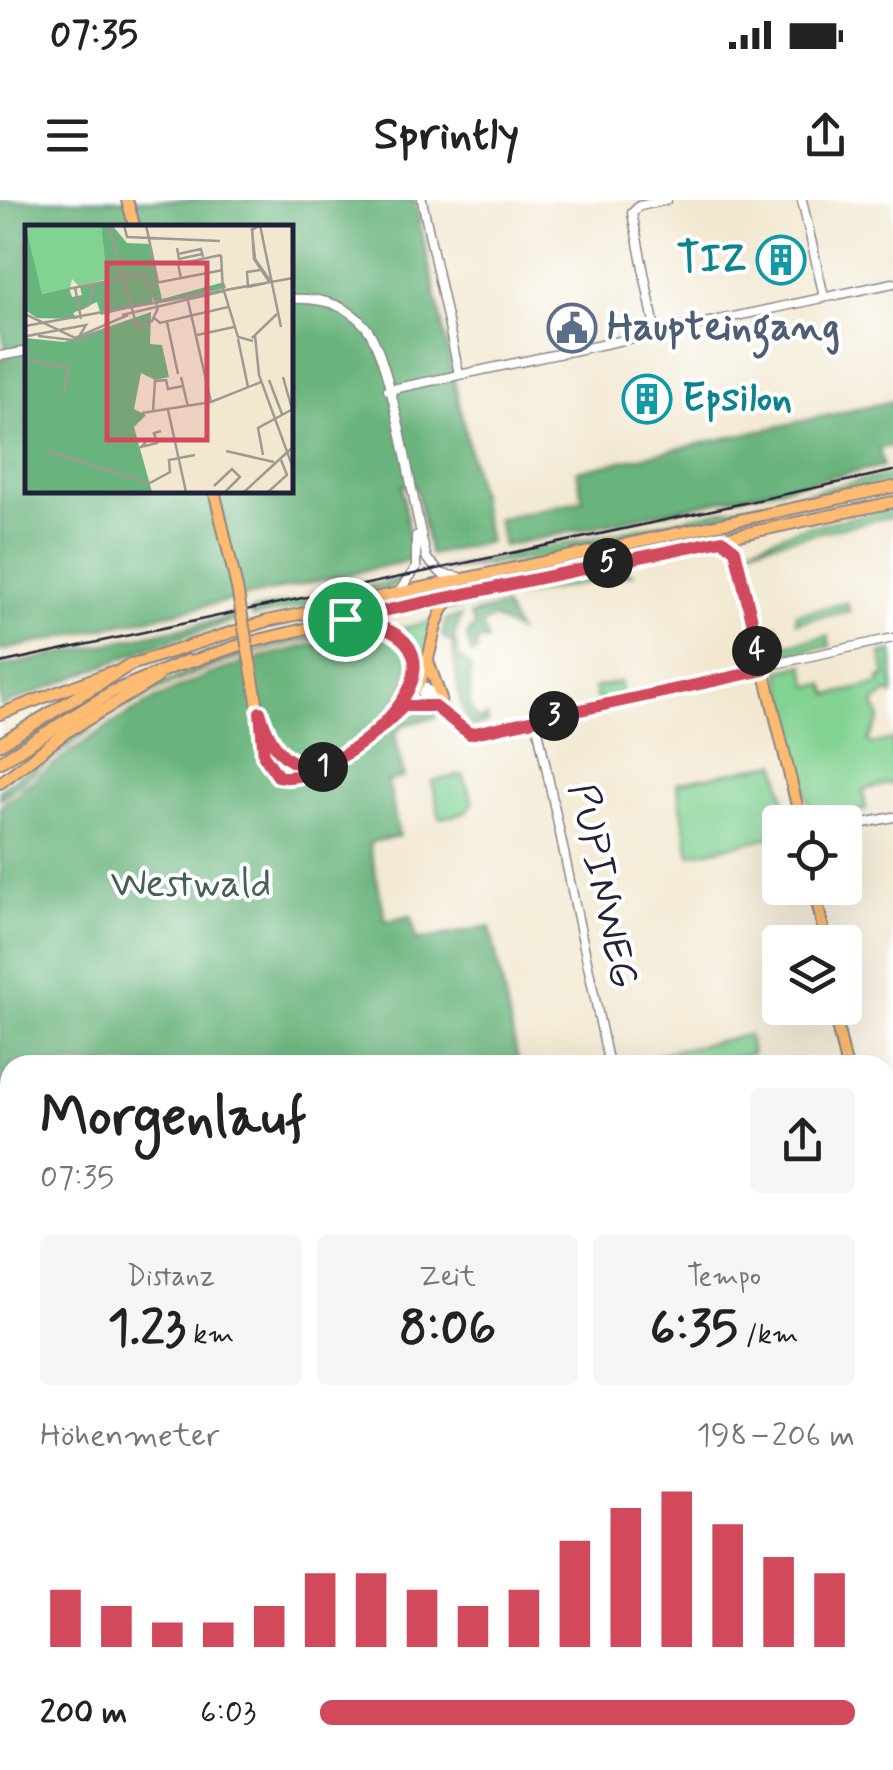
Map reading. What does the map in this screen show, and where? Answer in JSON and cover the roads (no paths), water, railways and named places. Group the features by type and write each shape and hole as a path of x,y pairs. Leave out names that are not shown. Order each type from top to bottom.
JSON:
{"highway":[{"path":"0,762 112,692 187,662"},
{"path":"0,744 132,664"}],"main road":[{"path":"127,200 134,225"},
{"path":"0,714 132,664 266,621 893,487"},
{"path":"214,492 260,712 264,756 276,774 299,777 331,763 404,706 428,660 436,620 452,596"},
{"path":"0,782 65,733 187,662 345,619 893,502"},
{"path":"716,540 728,542 735,550 796,805"},
{"path":"345,619 382,625 402,635 414,658 415,685 379,729"},
{"path":"428,660 437,702"},
{"path":"260,712 273,746 288,761 310,766 331,763"},
{"path":"838,1025 844,1055"}],"street":[{"path":"422,200 459,374"},
{"path":"656,333 632,213 639,206 666,200"},
{"path":"802,200 824,296"},
{"path":"388,390 893,283"},
{"path":"292,300 332,303 359,319 376,344 430,565 448,576 469,578"},
{"path":"0,356 25,352"},
{"path":"393,594 407,586 416,568 415,516"},
{"path":"415,685 470,734 578,713 893,638"},
{"path":"404,706 437,702"},
{"name":"PUPINWEG","path":"536,720 606,1055"},
{"path":"862,823 893,817"}],"tram line":[{"path":"0,663 893,471"}],"place":[{"name":"TIZ","path":"781,260"},
{"name":"Haupteingang","path":"572,328"},
{"name":"Epsilon","path":"647,399"}],"park label":[{"name":"Westwald","path":"191,885"}]}
